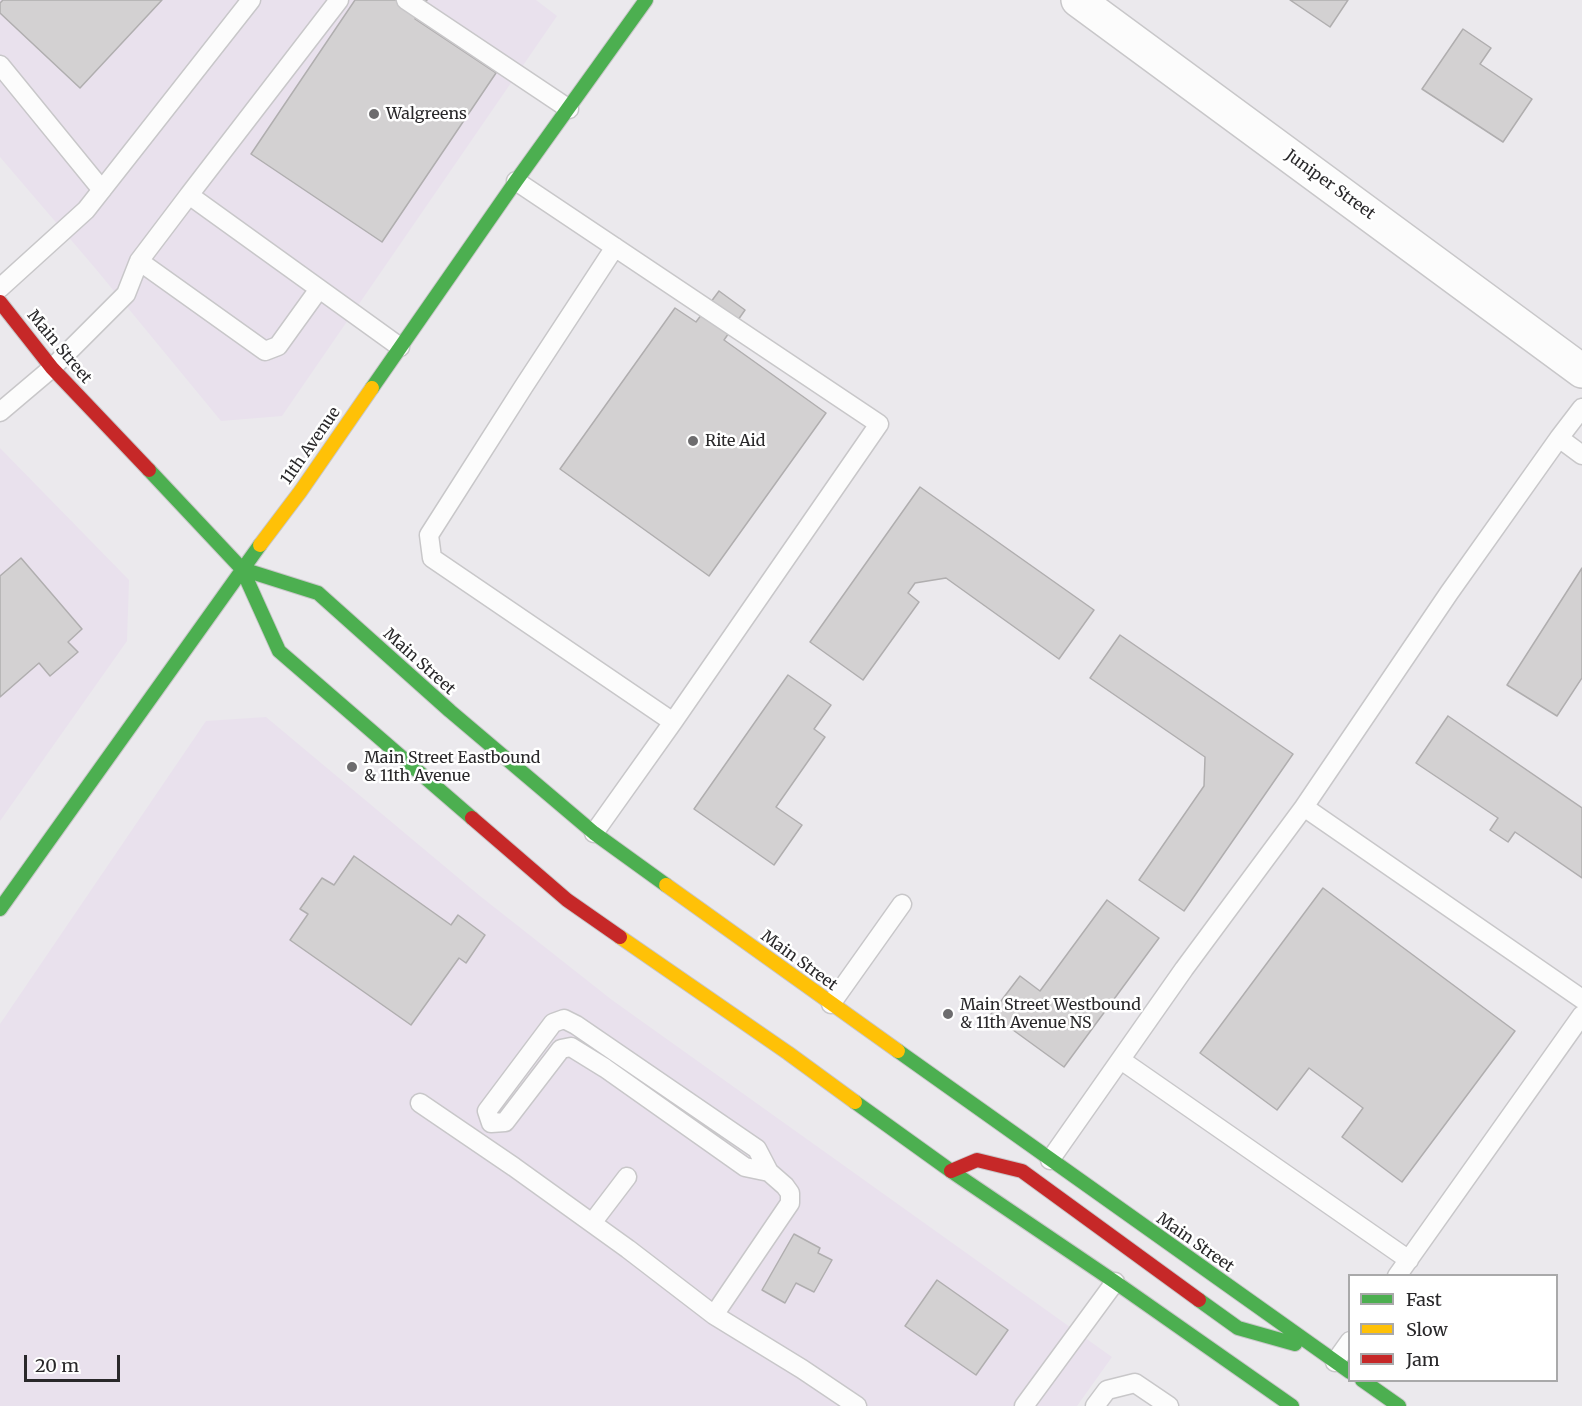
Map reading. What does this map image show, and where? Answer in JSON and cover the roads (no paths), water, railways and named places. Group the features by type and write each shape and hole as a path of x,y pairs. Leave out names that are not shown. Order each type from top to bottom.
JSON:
{"main road":[{"name":"11th Avenue","path":"2,902 300,492 646,0"},
{"name":"Main Street","path":"0,302 52,368 242,569 279,651 567,900 788,1053 951,1171 1292,1406"},
{"name":"Main Street","path":"242,569 318,593 450,711 594,833 831,1005 1342,1367"},
{"path":"951,1171 977,1160 1022,1171 1238,1328 1319,1351"},
{"path":"1365,1382 1399,1406"}],"street":[{"name":"Juniper Street","path":"1078,0 1582,371"}],"lane":[{"path":"0,288 86,210 251,0"},
{"path":"0,412 52,368 126,294 139,261 339,0"},
{"path":"406,0 569,109"},
{"path":"0,65 102,190"},
{"path":"516,182 879,424 594,833"},
{"path":"189,195 400,347"},
{"path":"615,247 429,536 432,558 673,722"},
{"path":"139,261 265,351 278,346 319,289"},
{"path":"1050,1160 1184,969 1304,807 1449,593 1582,408"},
{"path":"1559,438 1582,455"},
{"path":"1304,807 1582,999"},
{"path":"831,1005 902,904"},
{"path":"1398,1274 1582,1015"},
{"path":"477,1142 490,1123 487,1111 553,1023 564,1019 757,1149 768,1172 790,1193 790,1203 714,1316"},
{"path":"490,1123 504,1122 561,1048 570,1047 605,1068 745,1167 768,1172"},
{"path":"1121,1060 1409,1260"},
{"path":"420,1103 628,1249 714,1316 802,1369 857,1406"},
{"path":"591,1223 627,1177"},
{"path":"1024,1406 1115,1282"},
{"path":"1342,1367 1348,1348"},
{"path":"1095,1406 1107,1390 1136,1383 1169,1406"},
{"path":"1259,1406 1270,1390"}],"place":[{"name":"Walgreens","path":"374,114"},
{"name":"Rite Aid","path":"693,441"},
{"name":"Main Street Eastbound & 11th Avenue","path":"352,767"},
{"name":"Main Street Westbound & 11th Avenue NS","path":"948,1014"}]}
